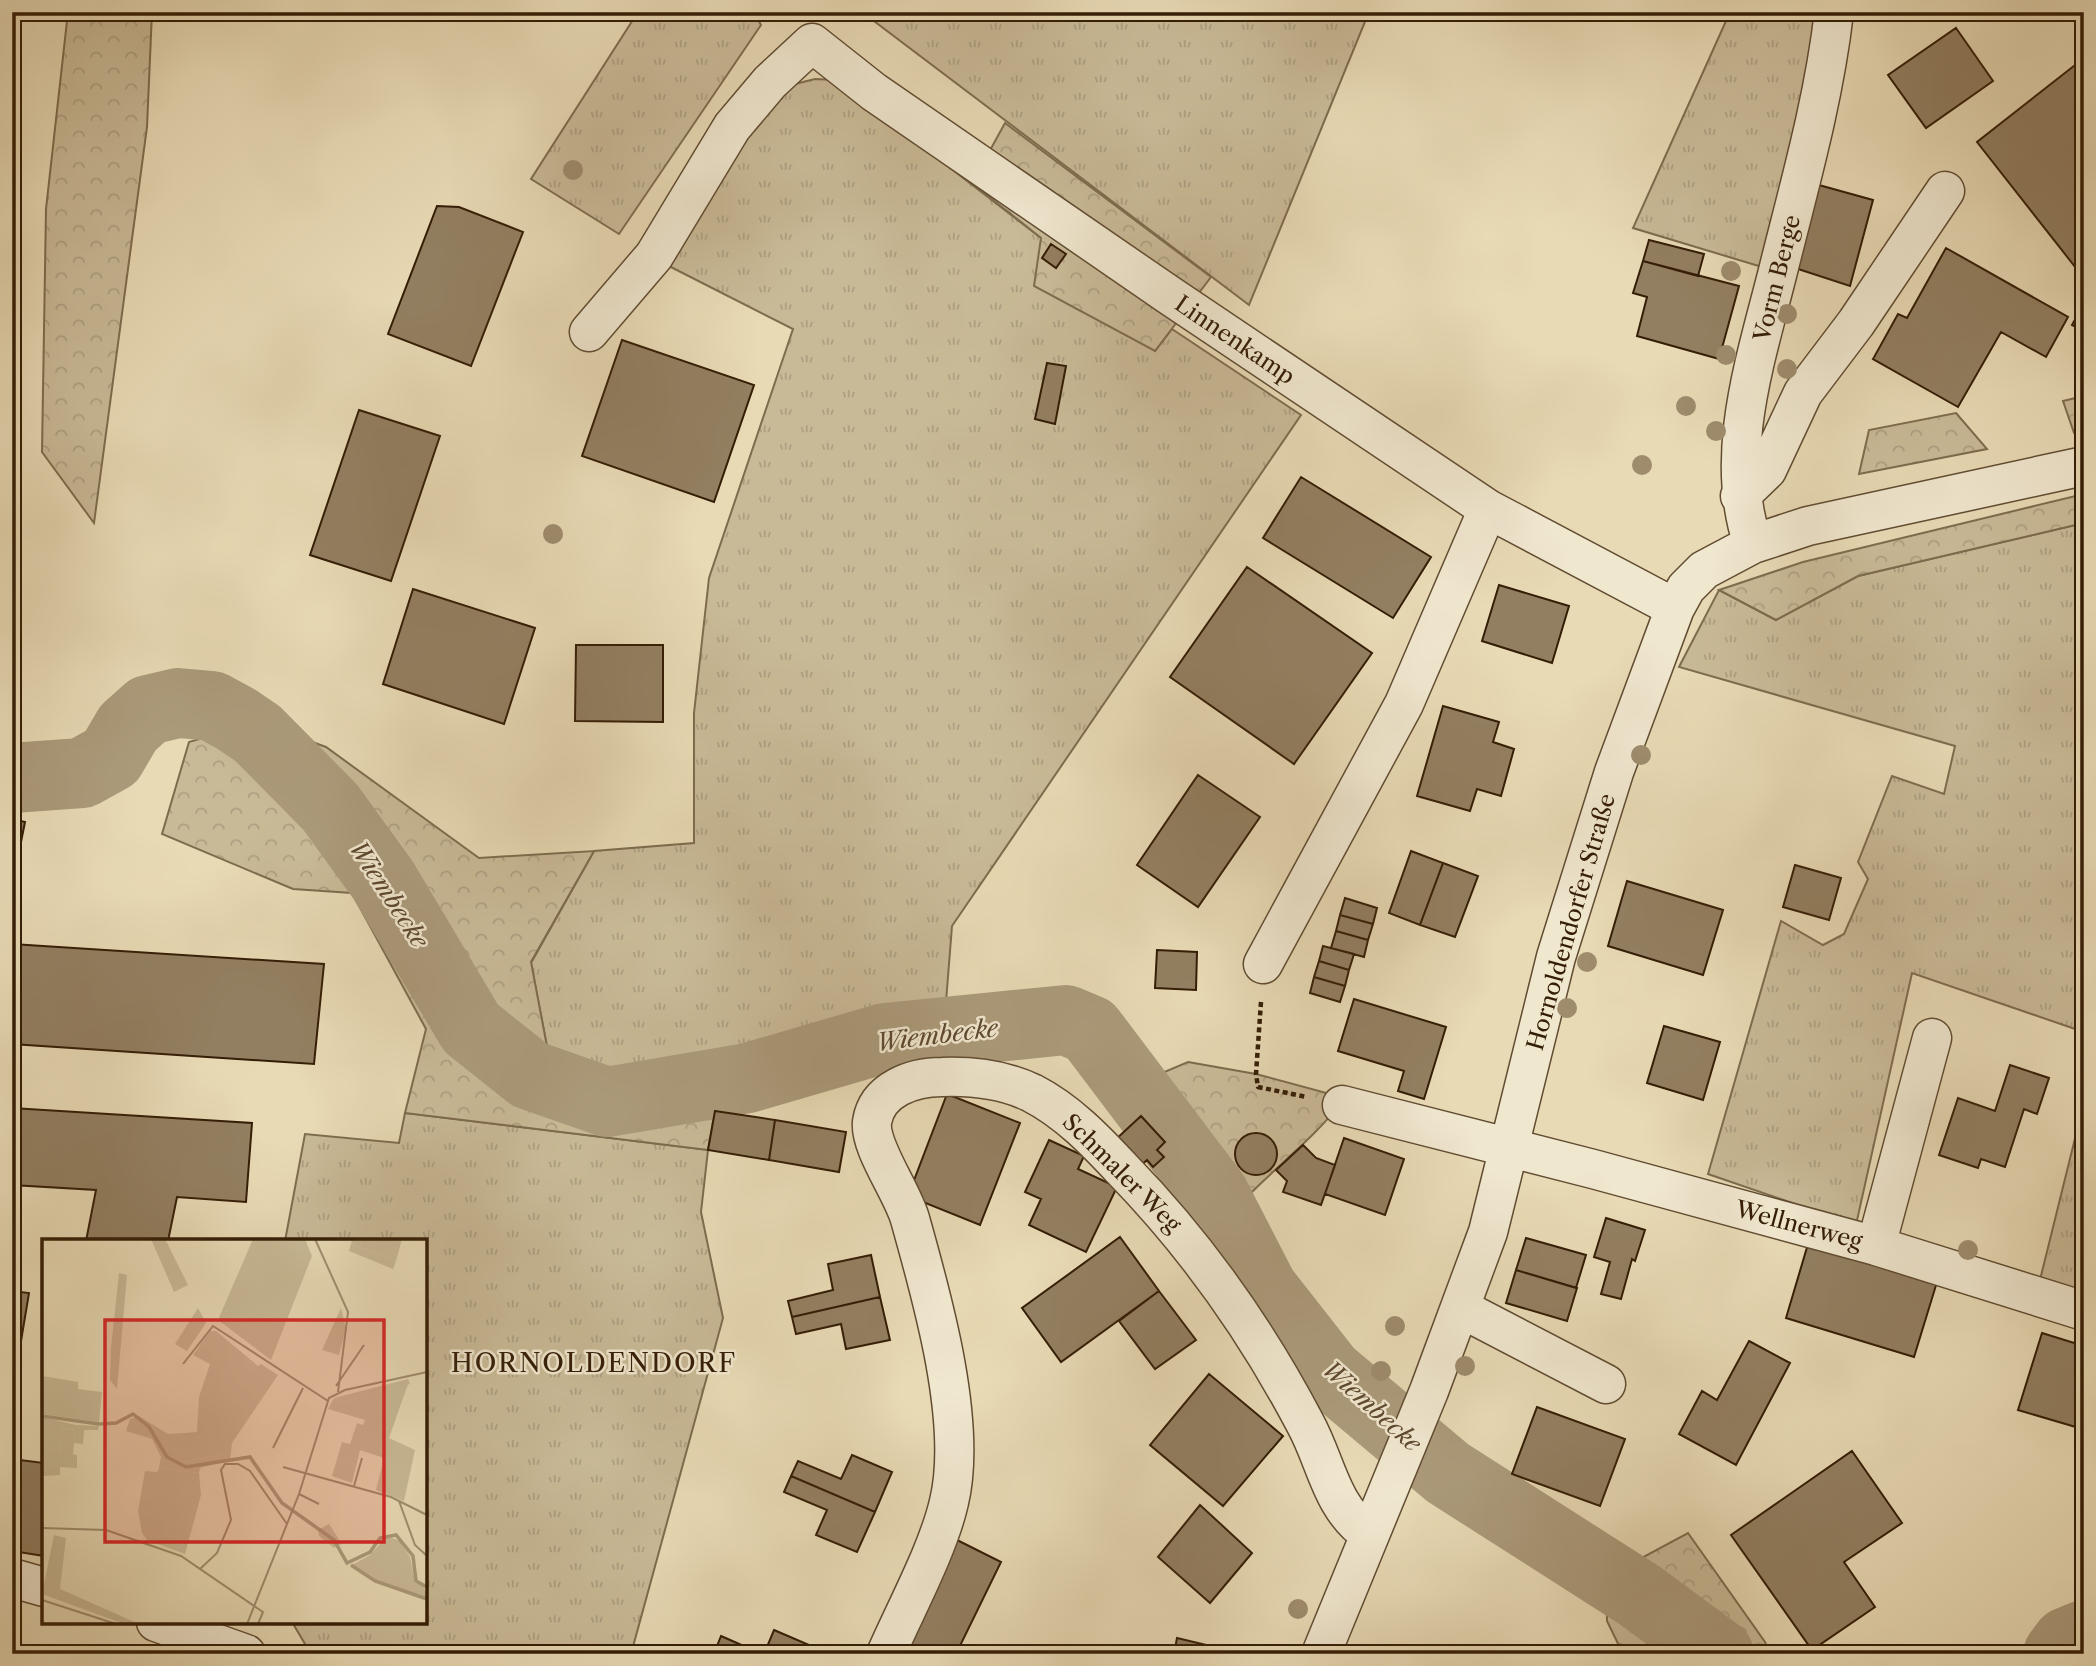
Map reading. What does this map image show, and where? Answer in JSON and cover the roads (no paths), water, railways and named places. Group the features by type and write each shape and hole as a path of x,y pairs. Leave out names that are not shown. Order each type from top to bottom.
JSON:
{"street":[{"name":"Vorm Berge","path":"1752,544 1740,496 1741,440 1765,325 1827,75 1834,12"},
{"name":"Linnenkamp","path":"589,332 654,256 732,127 770,82 812,43 874,92 1169,295 1488,509 1675,608"},
{"path":"1740,496 1767,470 1804,394 1856,323 1945,191"},
{"name":"Hornoldendorfer Straße","path":"1321,1654 1429,1391 1488,1232 1511,1149 1556,957 1614,772 1675,608 1686,588 1704,570 1752,544 1808,526 2084,466"},
{"path":"1263,964 1404,704 1488,509"},
{"path":"1875,1246 1932,1038"},
{"name":"Schmaler Weg","path":"886,1654 942,1526 950,1503 954,1472 950,1396 925,1279 906,1205 874,1145 872,1131 872,1118 889,1092 926,1077 979,1078 1030,1092 1059,1109 1093,1139 1159,1207 1236,1304 1307,1425 1338,1504 1354,1523 1369,1534"},
{"name":"Wellnerweg","path":"1342,1105 1875,1246 2084,1311"},
{"path":"1460,1308 1606,1384"},
{"path":"12,1578 42,1586"},
{"path":"162,1624 246,1654"}],"waterway":[{"name":"Wiembecke","path":"12,778 82,773 111,757 128,728 148,710 178,703 212,706 236,719 258,734 330,807 383,880 471,1028 530,1075 607,1102 748,1078 885,1038 1066,1020 1090,1030 1214,1194 1263,1289 1329,1373 1448,1473 1639,1595 1719,1654"},
{"name":"Wiembecke","path":"2058,1654 2067,1642 2084,1635"}],"district":[{"name":"HORNOLDENDORF","path":"594,1363"}]}
